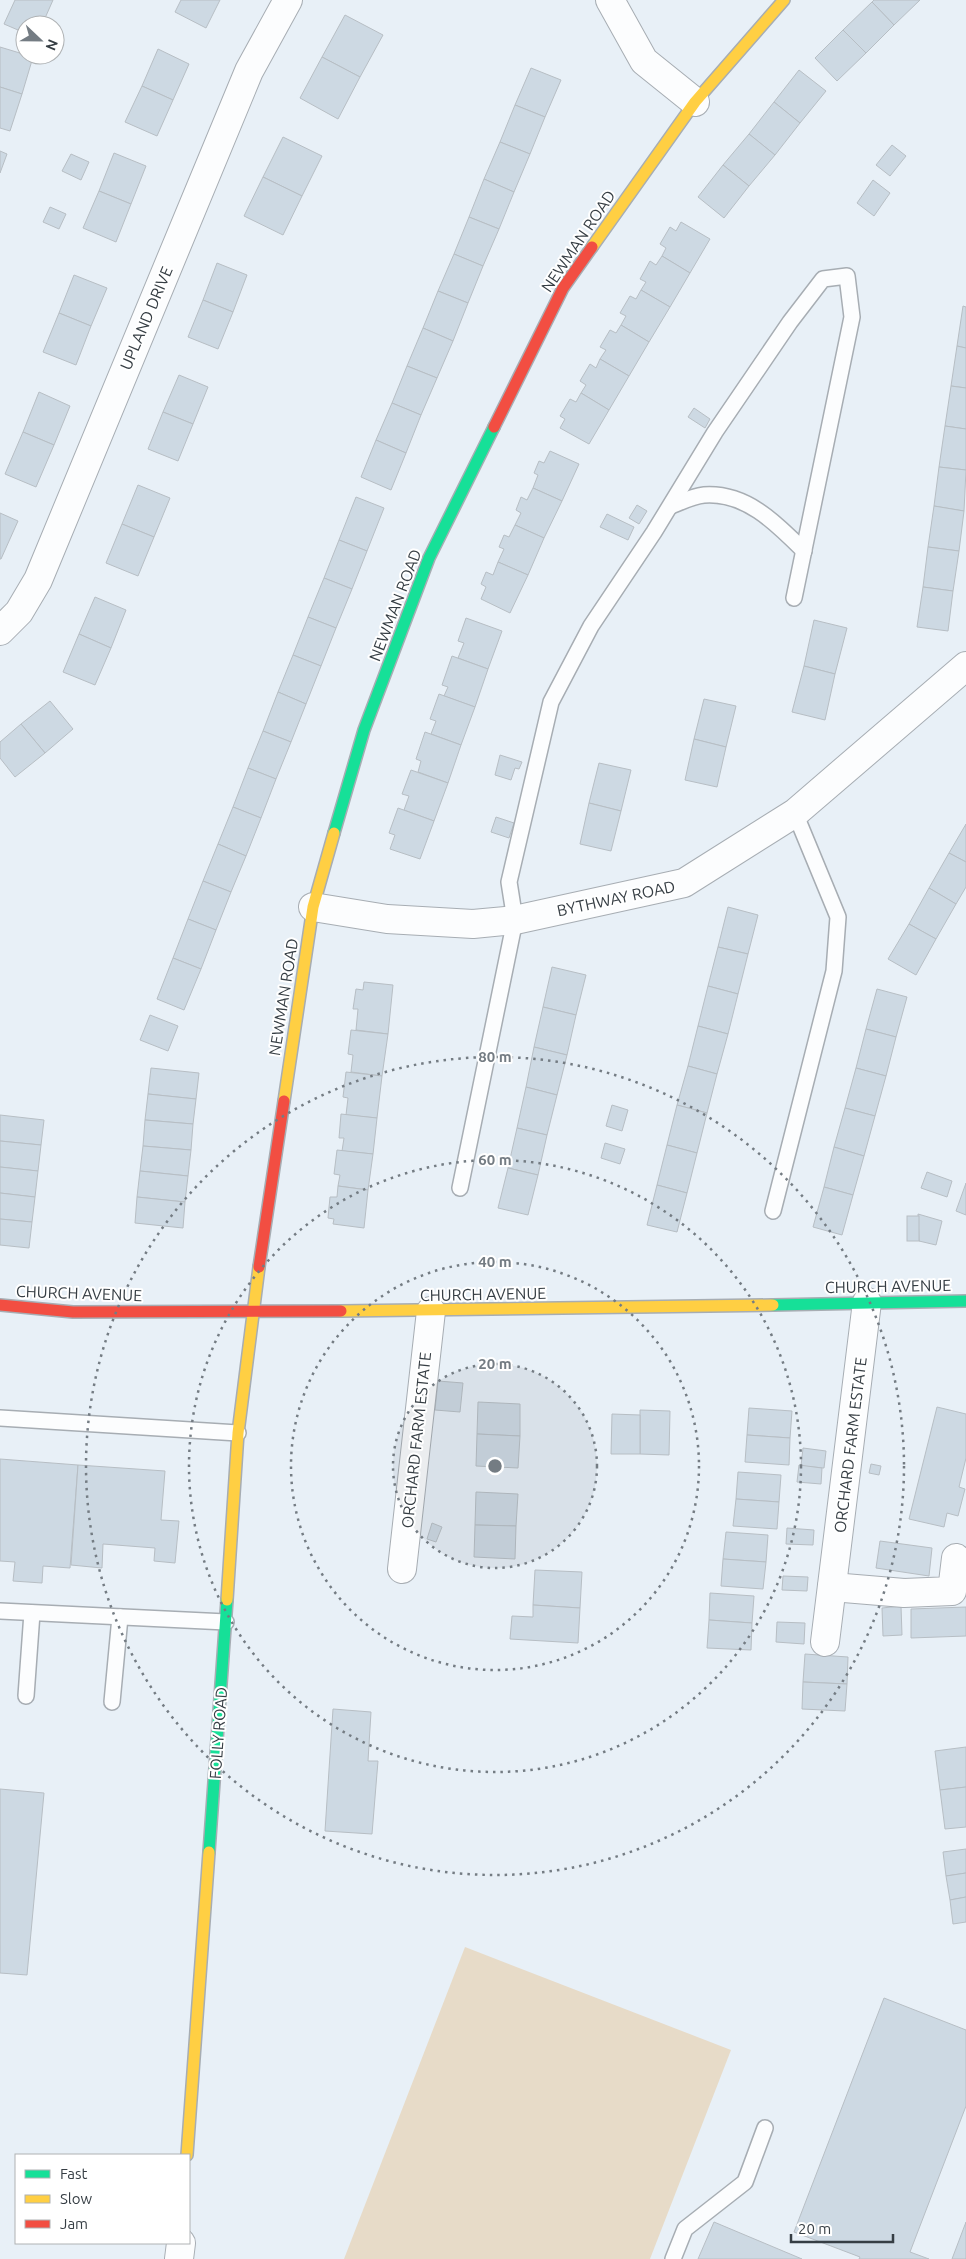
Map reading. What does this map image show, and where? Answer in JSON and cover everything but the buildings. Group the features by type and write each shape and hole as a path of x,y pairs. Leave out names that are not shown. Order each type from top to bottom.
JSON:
{"street":[{"name":"UPLAND DRIVE","path":"0,631 19,612 38,580 249,71 288,0"},
{"path":"610,0 644,61 695,102"},
{"name":"NEWMAN ROAD","path":"252,1312 313,907 364,730 429,558 563,288 695,102 784,0"},
{"name":"BYTHWAY ROAD","path":"313,907 387,918 472,924 515,920 684,883 795,813 966,666"},
{"name":"CHURCH AVENUE","path":"0,1305 73,1312 252,1312 431,1311 966,1301"},
{"name":"ORCHARD FARM ESTATE","path":"826,1642 867,1302"},
{"name":"ORCHARD FARM ESTATE","path":"402,1569 431,1311"},
{"name":"FOLLY ROAD","path":"187,2154 238,1433 252,1312"},
{"path":"832,1587 904,1593 952,1590 956,1558"},
{"path":"180,2259 181,2244"}],"lane":[{"path":"460,1188 515,920 509,882 551,702 591,626 670,506 726,416 790,322 823,279 847,276 852,317 794,598"},
{"path":"670,506 703,495 741,500 774,521 804,551"},
{"path":"774,1211 834,971 838,917 795,813"},
{"path":"0,1418 238,1433"},
{"path":"0,1611 226,1622"},
{"path":"26,1696 32,1613"},
{"path":"112,1702 120,1617"},
{"path":"673,2259 685,2230 745,2182 765,2128"}],"shaded area":[{"path":"465,1947 731,2050 650,2259 344,2259"}],"traffic: fast":[{"path":"334,833 364,730 429,558 494,427"},
{"path":"773,1305 966,1301"},
{"path":"209,1852 227,1600"}],"traffic: slow":[{"path":"592,247 695,102 784,0"},
{"path":"284,1101 313,907 334,833"},
{"path":"227,1600 238,1433 259,1267"},
{"path":"341,1311 773,1305"},
{"path":"187,2154 209,1852"}],"traffic: jam":[{"path":"494,427 563,288 592,247"},
{"path":"259,1267 284,1101"},
{"path":"0,1305 73,1312 341,1311"}]}
